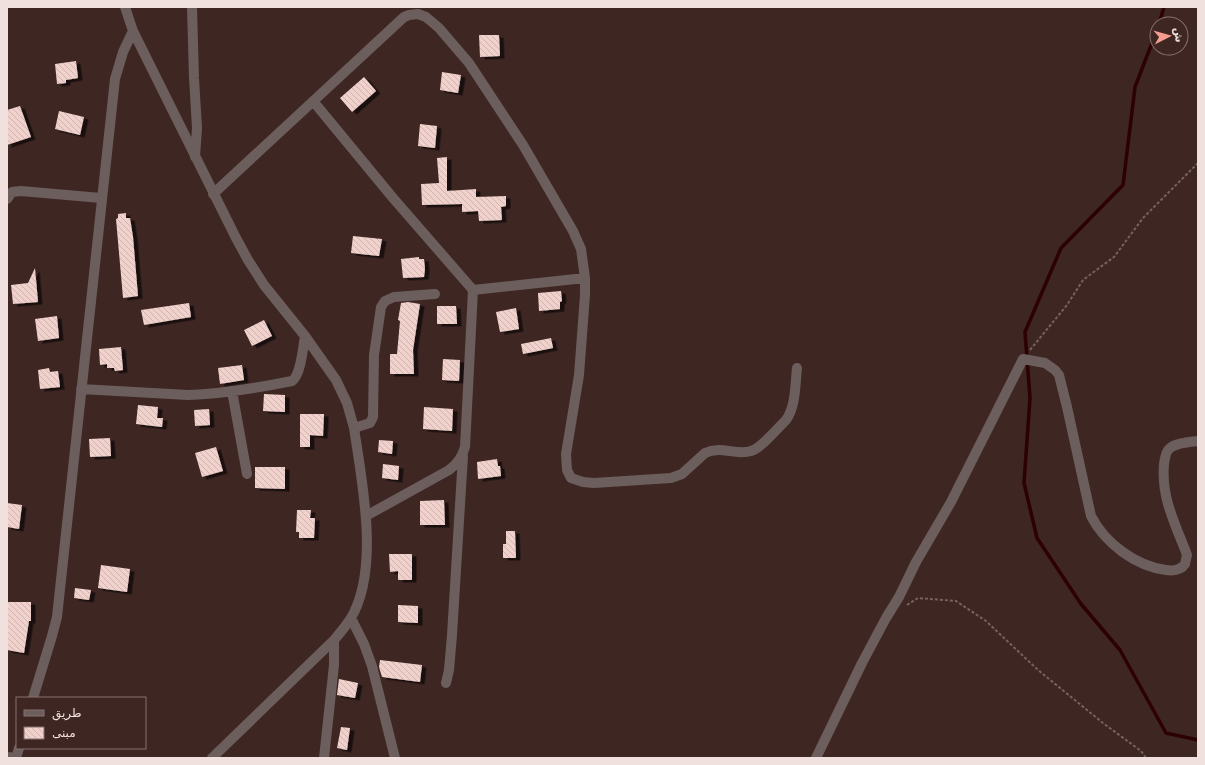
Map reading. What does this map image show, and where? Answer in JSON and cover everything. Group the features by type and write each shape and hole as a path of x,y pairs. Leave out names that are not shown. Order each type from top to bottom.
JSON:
{"street":[{"path":"125,7 133,31 213,194 252,266 264,285 305,336 342,391 354,428 366,516 367,552 365,575 357,605 351,618 334,640 212,758"},
{"path":"192,7 197,128 195,157"},
{"path":"213,194 404,17 418,14 426,17 439,28 469,63 523,145 577,239 581,249 585,278 584,326 579,375 566,462 568,474 571,478 576,481 594,483 671,478 682,474 709,451 717,449 743,452 755,450 790,415 793,405 797,368"},
{"path":"33,697 57,617 115,79 122,52 133,31"},
{"path":"313,101 393,198 473,290 465,447 463,454 453,628 449,670 446,683"},
{"path":"7,199 12,192 21,191 102,198"},
{"path":"473,290 585,278"},
{"path":"354,428 370,423 373,417 374,355 380,311 383,303 394,297 435,294"},
{"path":"81,389 188,395 232,391 294,380 298,371 305,336"},
{"path":"816,758 862,663 899,597 916,562 951,502 1023,359 1045,363 1059,375 1068,407 1091,516 1097,527 1106,537 1138,562 1168,570 1179,569 1186,564 1187,555 1166,501 1163,475 1165,458 1169,449 1174,446 1198,441"},
{"path":"232,391 247,474"},
{"path":"366,516 449,470 458,462 463,454"},
{"path":"351,618 364,644 372,666 394,758"},
{"path":"324,758 334,665 334,640"},
{"path":"7,757 17,758"}],"path":[{"path":"1023,359 1067,305 1084,280 1114,257 1143,218 1198,163"},
{"path":"905,606 918,598 956,601 986,621 1038,670 1103,723 1141,751 1146,758"}],"building":[{"path":"479,35 499,35 500,56 480,57"},
{"path":"76,61 78,78 66,80 66,83 57,84 55,64"},
{"path":"442,72 461,75 458,93 440,90"},
{"path":"364,77 376,91 352,112 340,98"},
{"path":"20,106 31,137 7,145 7,110"},
{"path":"59,111 84,117 80,135 55,129"},
{"path":"420,124 437,126 435,148 418,146"},
{"path":"447,157 447,191 476,189 476,197 506,196 506,206 501,207 502,220 479,221 478,211 462,212 462,204 422,205 421,184 439,183 437,158"},
{"path":"126,213 126,218 130,218 133,237 138,296 123,298 116,219 118,218 118,214"},
{"path":"353,236 382,239 379,256 351,253"},
{"path":"419,257 419,259 424,259 424,277 403,278 401,259"},
{"path":"35,268 38,302 13,304 11,285 28,283"},
{"path":"561,291 562,301 560,302 560,309 539,311 538,293"},
{"path":"408,302 420,304 413,350 414,374 390,374 390,354 397,354 400,321 398,320 401,303"},
{"path":"189,303 191,317 144,325 141,310"},
{"path":"437,306 456,306 457,324 437,324"},
{"path":"516,308 519,329 500,332 496,312"},
{"path":"57,316 59,338 38,341 35,319"},
{"path":"264,320 272,336 252,346 244,330"},
{"path":"551,338 553,348 523,354 521,344"},
{"path":"121,347 123,370 115,371 114,368 107,368 107,364 100,365 99,349"},
{"path":"443,359 460,360 459,381 442,380"},
{"path":"242,365 244,380 220,384 218,368"},
{"path":"49,368 50,372 58,371 60,387 40,389 38,370"},
{"path":"264,394 285,395 285,412 263,411"},
{"path":"138,405 158,407 157,418 163,418 162,427 136,424"},
{"path":"424,407 453,409 452,431 423,429"},
{"path":"209,409 210,425 195,426 194,410"},
{"path":"300,414 324,414 323,436 310,435 310,447 300,447"},
{"path":"110,438 111,456 90,457 89,439"},
{"path":"379,440 393,441 392,454 378,452"},
{"path":"216,447 223,471 202,477 195,453"},
{"path":"497,459 498,466 500,466 501,476 478,479 477,462"},
{"path":"383,464 399,466 398,480 382,478"},
{"path":"255,467 285,467 285,489 255,488"},
{"path":"444,500 445,525 420,525 420,501"},
{"path":"7,503 22,505 19,529 7,527"},
{"path":"297,510 311,510 310,518 315,518 314,538 299,538 299,532 296,532"},
{"path":"506,531 515,531 516,558 503,558 503,544 506,544"},
{"path":"389,554 412,554 412,580 398,580 398,571 390,572"},
{"path":"101,565 130,569 127,592 98,588"},
{"path":"75,588 91,590 89,600 74,598"},
{"path":"8,602 31,602 31,621 29,621 24,653 7,650"},
{"path":"398,605 418,606 418,623 398,622"},
{"path":"380,660 422,665 420,682 382,677 379,667"},
{"path":"339,679 358,683 355,698 337,695"},
{"path":"341,727 350,728 347,750 337,748"}],"waterway":[{"path":"1161,16 1164,7"},
{"path":"1149,51 1135,87 1123,185 1061,248 1025,332 1030,398 1024,483 1037,538 1081,604 1120,650 1166,733 1198,740"}]}
